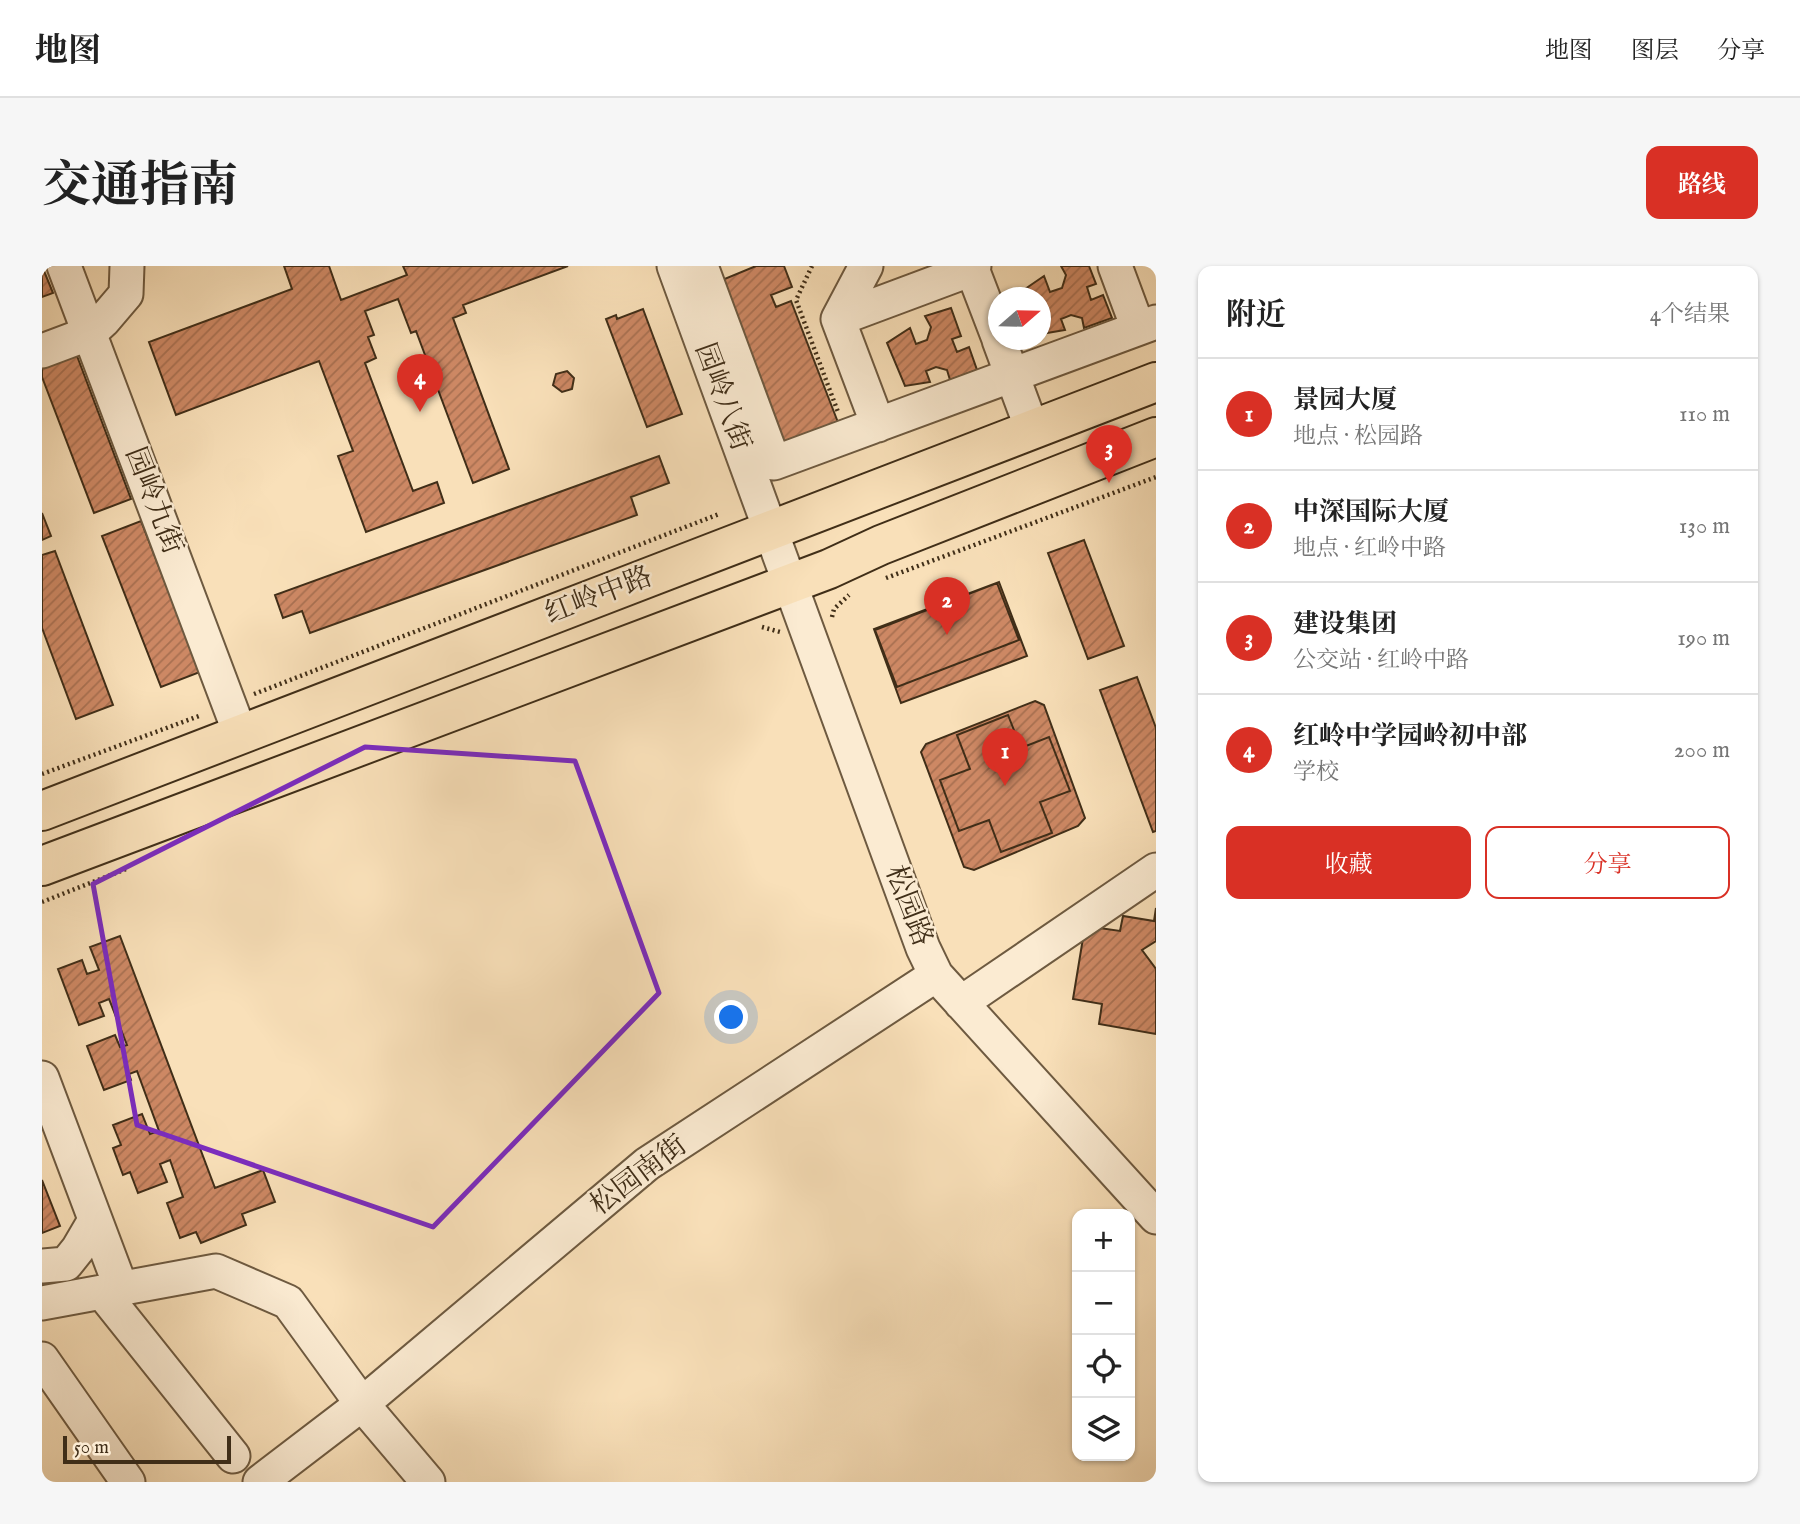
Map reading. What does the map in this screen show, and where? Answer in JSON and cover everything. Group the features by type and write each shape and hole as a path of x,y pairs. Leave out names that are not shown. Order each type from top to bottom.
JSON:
{"main road":[{"name":"红岭中路","path":"42,811 1156,382"},
{"name":"红岭中路","path":"42,866 791,582 1156,437"}],"street":[{"name":"园岭九街","path":"64,266 241,736"},
{"path":"42,351 90,333 126,294 127,266"},
{"path":"866,266 838,319 878,425"},
{"path":"688,267 774,463 1147,325 1115,266"},
{"name":"园岭八街","path":"688,267 770,529"},
{"path":"838,319 972,267 988,310"},
{"path":"1003,350 1032,429"},
{"name":"松园路","path":"770,529 923,948 936,975 1156,1217"},
{"path":"961,1003 1156,870"},
{"name":"松园南街","path":"260,1482 362,1404 647,1164 936,975"},
{"path":"42,1078 95,1220 111,1290 233,1456"},
{"path":"42,1266 66,1264 95,1220"},
{"path":"42,1303 216,1271 288,1302 362,1404 428,1482"},
{"path":"42,1359 128,1482"}],"path":[{"path":"878,582 1156,477"},
{"path":"254,694 719,514"},
{"path":"832,627 834,609 859,589"},
{"path":"42,774 199,716"}],"highlighted area":[{"path":"365,747 575,761 659,993 433,1227 137,1125 93,884"}],"building":[{"path":"42,266 53,293 42,297"},
{"path":"284,266 329,266 341,300 407,275 403,266 568,266 463,305 466,313 453,318 509,469 473,483 416,331 411,333 398,299 365,311 374,335 368,337 376,358 365,363 413,491 437,482 444,503 366,532 338,456 353,451 319,361 176,415 149,342 292,289"},
{"path":"756,266 784,266 792,287 771,295 776,307 791,301 839,425 784,442 722,280"},
{"path":"1061,266 1089,266 1096,284 1087,287 1091,300 1103,295 1112,318 1084,328 1082,318 1071,315 1061,319 1065,330 1051,332 1051,292 1062,288 1066,275"},
{"path":"1044,276 1048,287 1028,287"},
{"path":"951,308 961,336 952,339 957,352 969,347 977,370 950,380 947,370 936,367 926,371 930,382 905,386 887,343 910,328 916,344 927,340 931,327 925,316"},
{"path":"643,309 682,414 647,427 606,319 616,315 617,319"},
{"path":"74,348 131,499 94,513 42,377 42,360"},
{"path":"567,371 574,378 572,389 562,392 553,385 556,374"},
{"path":"659,456 669,483 631,497 637,515 310,633 302,611 283,618 275,595"},
{"path":"42,513 51,536 42,540"},
{"path":"141,521 200,672 161,687 102,536"},
{"path":"1084,540 1124,646 1088,659 1048,553"},
{"path":"55,551 113,705 76,719 42,628 42,555"},
{"path":"999,582 1027,656 901,703 874,629"},
{"path":"997,583 1019,640 897,687 875,630"},
{"path":"1137,677 1156,728 1156,831 1153,832 1100,690"},
{"path":"1035,701 1044,705 1085,818 1078,826 974,870 964,867 921,752 926,744"},
{"path":"1008,715 1021,748 1049,737 1070,791 1040,802 1052,833 1001,852 989,820 959,831 940,780 970,769 957,735"},
{"path":"1156,908 1156,941 1142,950 1156,969 1156,1034 1099,1024 1102,1004 1073,999 1085,926 1120,931 1123,916 1154,921"},
{"path":"120,936 215,1188 263,1170 275,1202 242,1214 246,1225 201,1243 196,1232 180,1238 167,1203 183,1197 170,1160 160,1164 167,1182 138,1193 130,1172 123,1175 113,1148 121,1145 113,1125 142,1114 150,1134 159,1131 137,1071 129,1074 131,1080 104,1090 87,1046 115,1035 120,1047 127,1045 109,999 99,1003 104,1016 79,1025 58,969 82,960 87,974 99,970 90,947"},
{"path":"42,1180 60,1226 42,1233"}],"place":[{"name":"红岭中学园岭初中部","path":"420,412"},
{"name":"建设集团","path":"1109,483"},
{"name":"中深国际大厦","path":"947,635"},
{"name":"景园大厦","path":"1005,786"}]}
